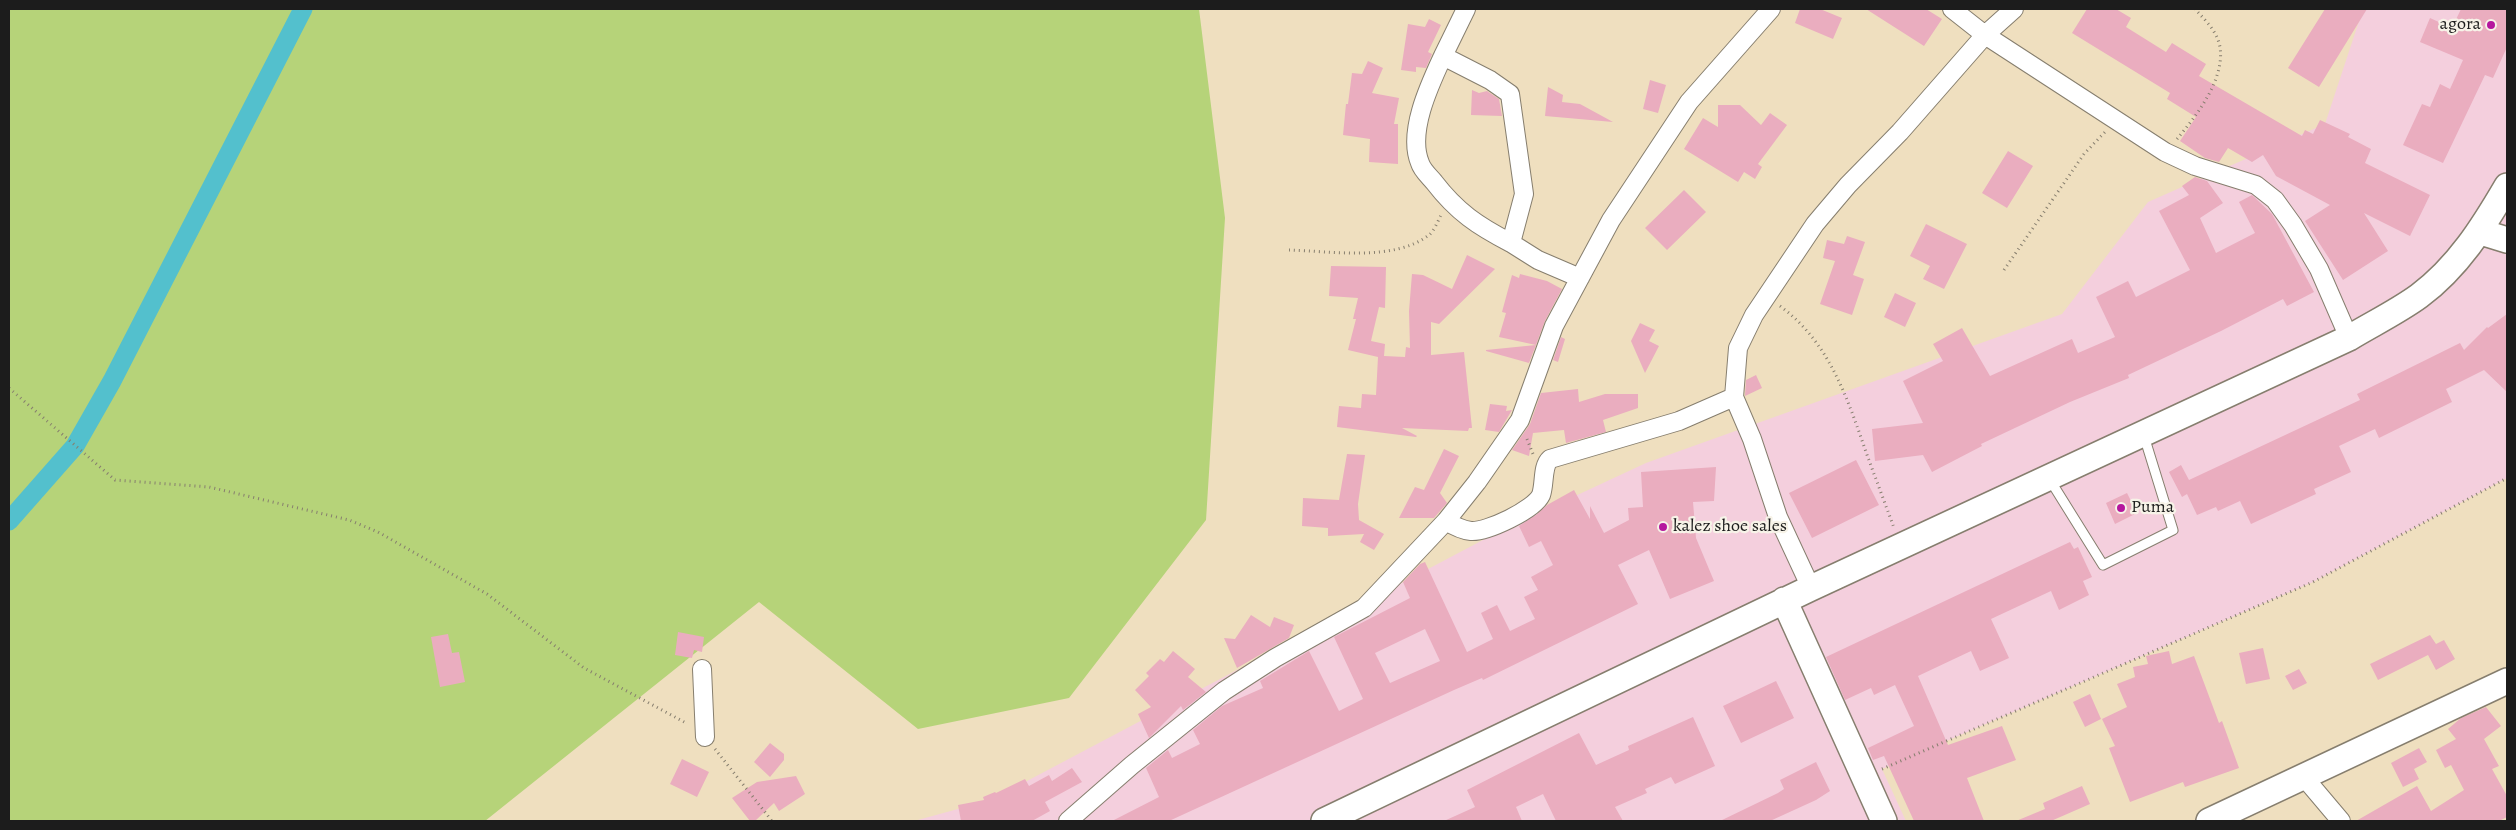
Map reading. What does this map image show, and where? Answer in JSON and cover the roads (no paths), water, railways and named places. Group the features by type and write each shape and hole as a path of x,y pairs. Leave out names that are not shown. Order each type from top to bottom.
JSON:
{"main road":[{"path":"1324,821 1784,600 2350,338 2419,296 2451,268 2481,232 2507,186"},
{"path":"2481,232 2507,240"},
{"path":"1784,600 1884,821"},
{"path":"2209,821 2506,684"}],"street":[{"path":"1466,9 1442,56 1427,92 1419,122 1417,145 1420,163 1449,202 1476,225 1511,243 1538,260 1580,278"},
{"path":"1068,821 1132,765 1224,691 1275,658 1364,608 1446,521 1477,482 1520,420 1554,326 1611,220 1689,102 1771,9"},
{"path":"1952,9 1985,35 2165,152 2203,169 2256,186 2275,200 2293,225 2319,269 2350,338"},
{"path":"1811,588 1778,517 1752,439 1734,397 1738,348 1751,321 1815,224 1848,185 1900,132 1985,35 2014,9"},
{"path":"1442,56 1490,80 1510,94 1524,194 1511,243"},
{"path":"1446,521 1460,529 1472,531 1494,526 1537,502 1544,486 1546,463 1550,459 1679,421 1734,397"},
{"path":"702,669 705,737"},
{"path":"2303,776 2341,821"}],"lane":[{"path":"2049,477 2103,565 2173,530 2144,434"}],"waterway":[{"path":"9,521 75,446 112,381 303,9"}],"place":[{"name":"agora","path":"2491,25"},
{"name":"Puma","path":"2121,508"},
{"name":"kalez shoe sales","path":"1663,527"}]}
